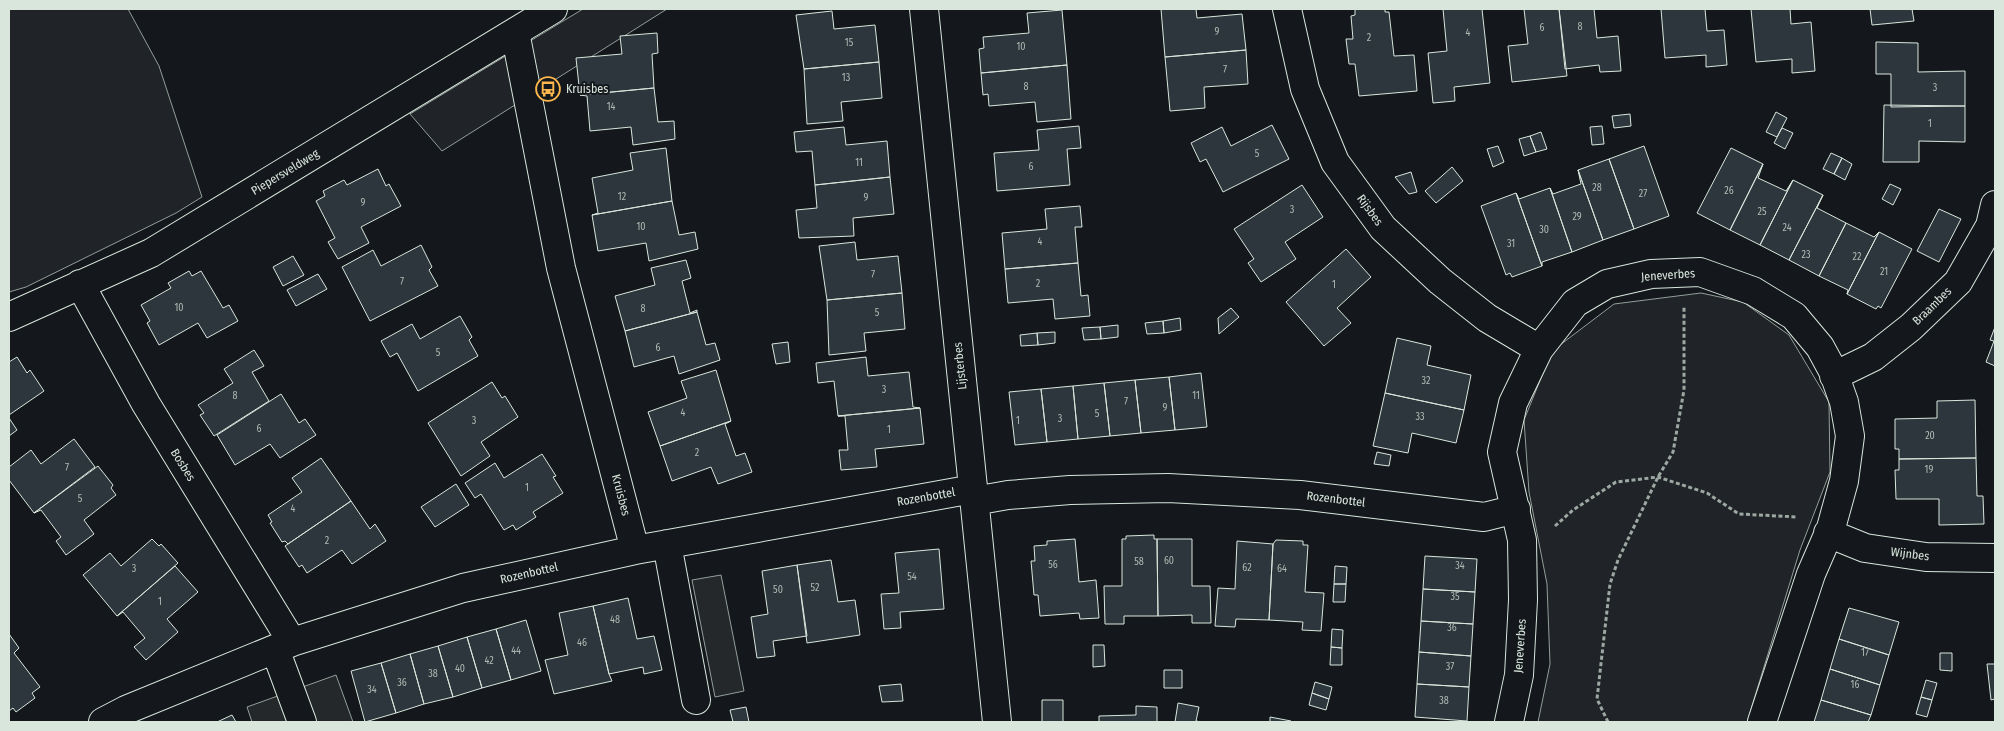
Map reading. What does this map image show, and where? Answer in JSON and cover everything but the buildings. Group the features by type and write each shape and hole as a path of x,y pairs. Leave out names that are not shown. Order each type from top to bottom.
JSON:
{"street":[{"name":"Piepersveldweg","path":"9,317 151,253 552,9"},
{"name":"Lijsterbes","path":"924,9 998,722"},
{"name":"Rijsbes","path":"1287,9 1306,89 1335,162 1383,228 1440,281 1487,318 1539,349"},
{"name":"Kruisbes","path":"515,32 560,268 635,550"},
{"name":"Braambes","path":"1834,376 1873,356 1911,327 1958,282 1990,226 1995,205"},
{"name":"Jeneverbes","path":"1509,722 1519,675 1523,600 1518,521 1502,452 1512,403 1539,349 1575,303 1607,284 1651,274 1684,272 1700,272 1753,291 1794,316 1820,347 1834,376 1844,402 1850,436 1844,481 1828,533 1811,574 1762,722"},
{"name":"Bosbes","path":"80,284 146,404 284,645 302,722"},
{"name":"Rozenbottel","path":"103,722 126,710 284,645 463,588 635,550 974,495 1008,495 1070,490 1168,488 1300,495 1518,521"},
{"name":"Wijnbes","path":"1828,533 1865,548 1926,557 1995,558"},
{"path":"668,544 696,700"}],"path":[{"path":"1608,722 1597,699 1610,584 1618,560 1658,477 1673,452 1684,390 1684,272"},
{"path":"1518,521 1545,530 1560,523 1574,510 1616,482 1658,477 1707,493 1738,514 1794,515 1828,533"}],"shaded area":[{"path":"9,9 128,9 159,66 202,197 176,213 26,287 9,292"},
{"path":"583,9 667,9 442,151 410,114"},
{"path":"1701,293 1743,302 1789,335 1829,402 1830,472 1800,550 1747,722 1538,722 1550,664 1547,584 1529,492 1524,420 1552,351 1614,304"},
{"path":"721,575 744,691 715,697 692,580"},
{"path":"336,675 353,722 252,722 247,707"}],"place":[{"name":"Kruisbes","path":"548,89"}]}
